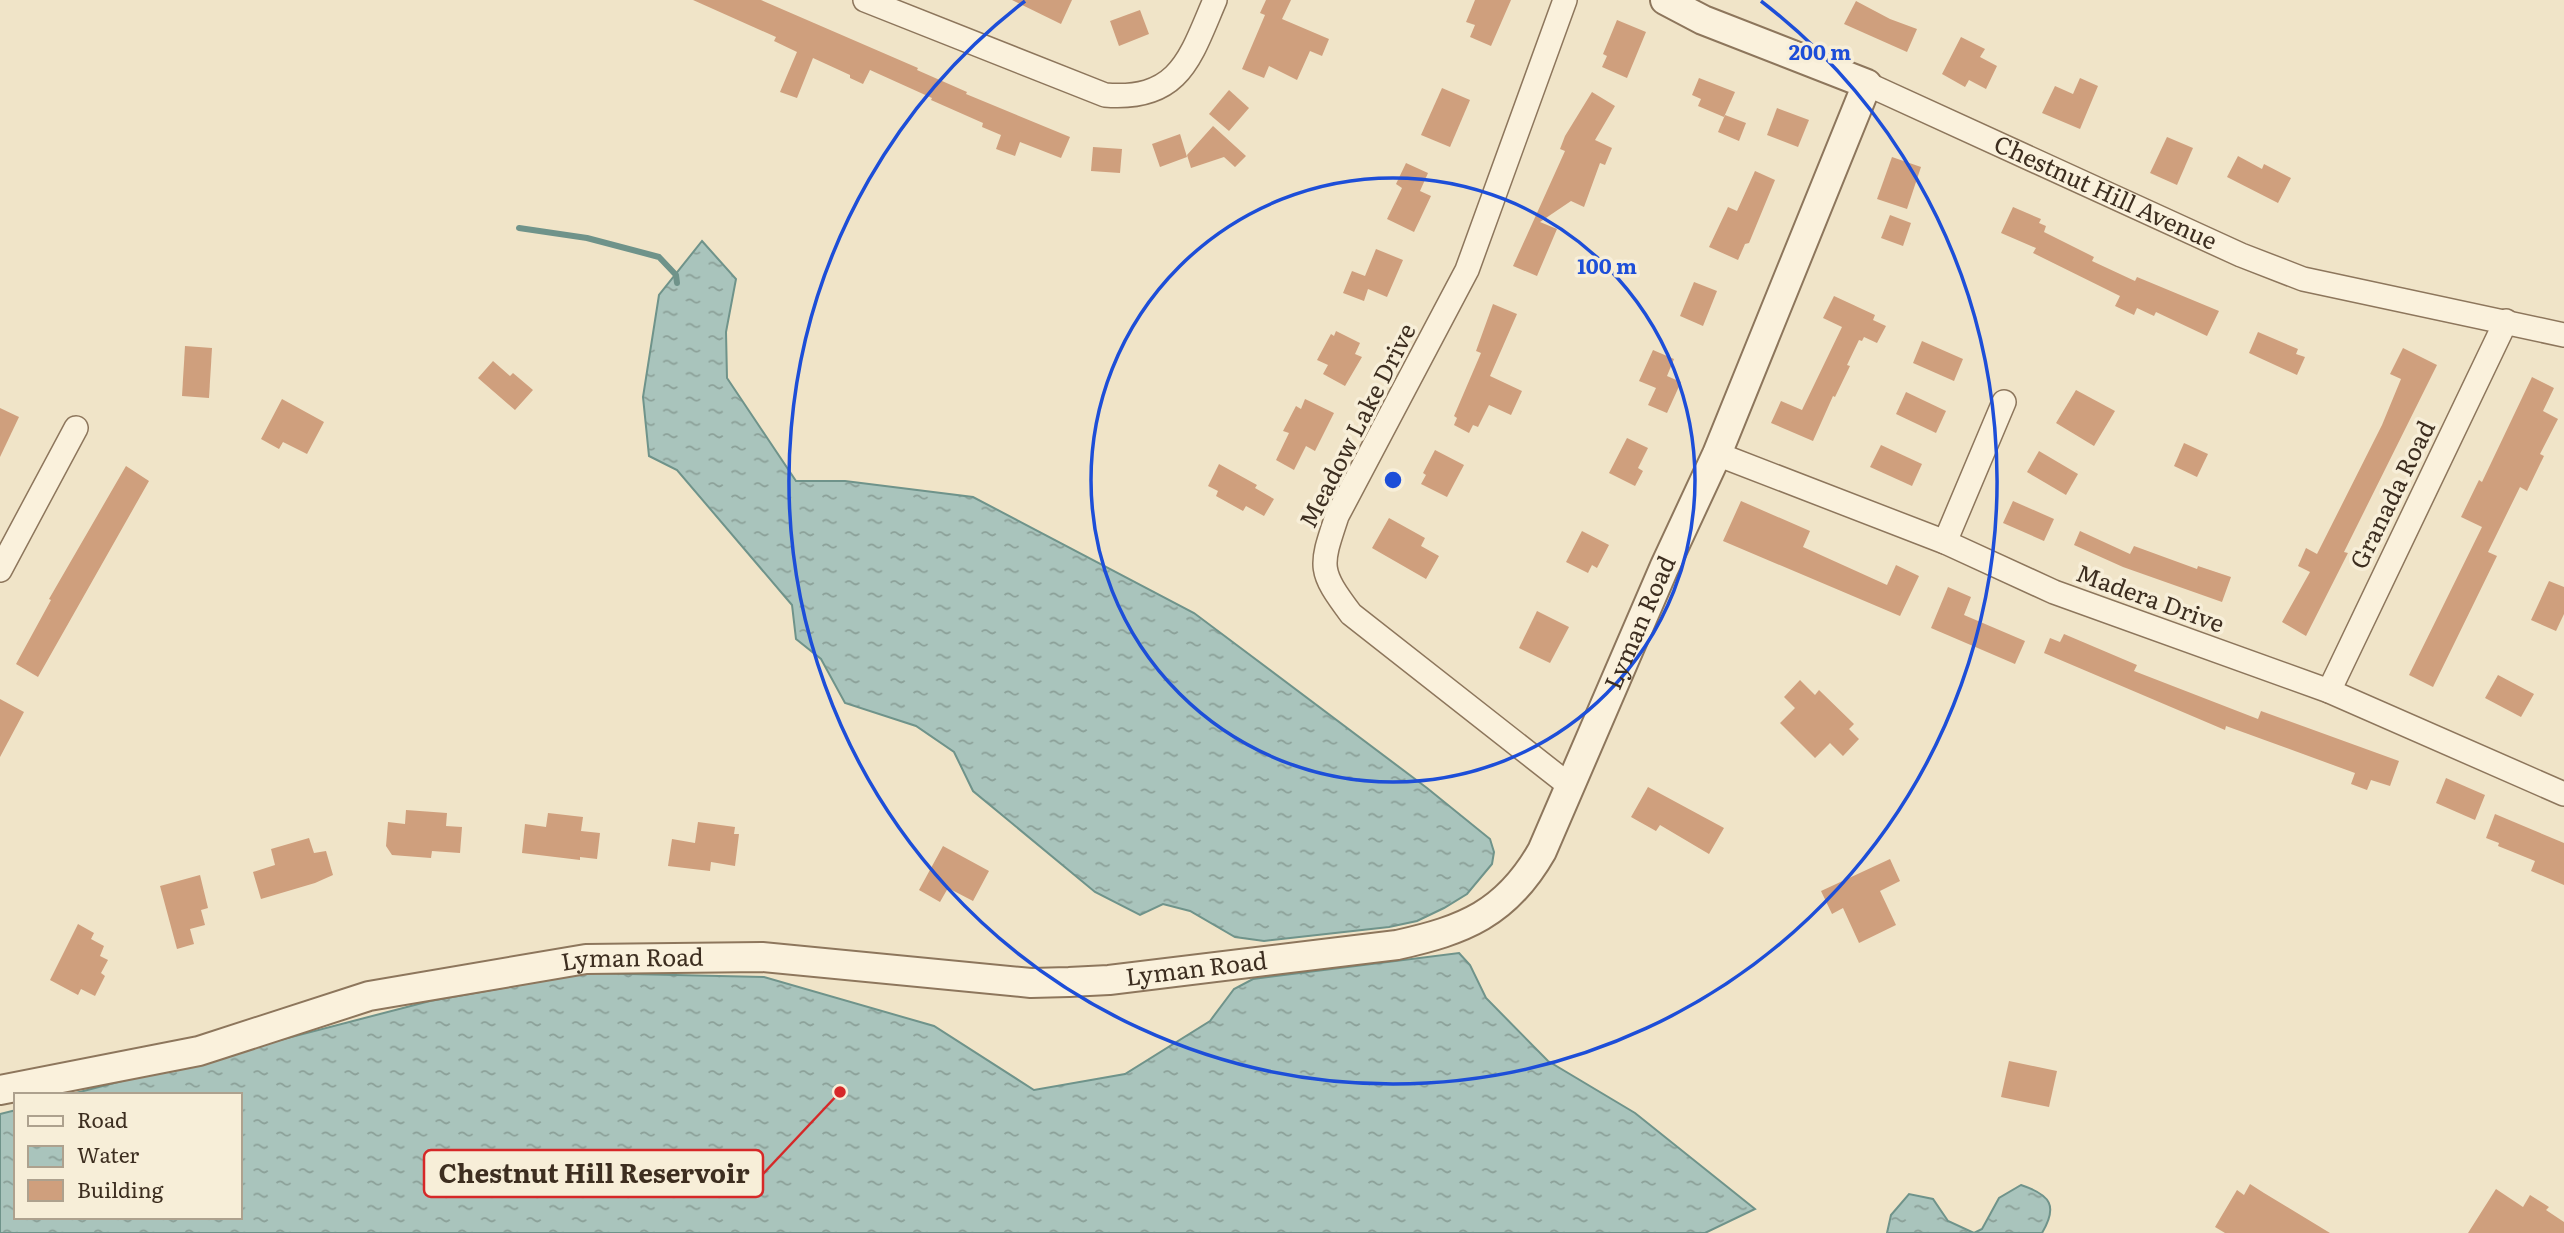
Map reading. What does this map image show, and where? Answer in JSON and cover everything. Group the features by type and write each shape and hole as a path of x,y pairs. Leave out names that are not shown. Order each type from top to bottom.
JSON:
{"street":[{"path":"865,0 1105,95 1129,97 1153,91 1172,79 1187,64 1215,0"},
{"name":"Meadow Lake Drive","path":"1565,0 1467,270 1337,516 1326,547 1324,572 1335,593 1351,614 1570,786"},
{"name":"Chestnut Hill Avenue","path":"1665,0 1703,20 1867,84 2241,256 2316,282 2564,335"},
{"name":"Lyman Road","path":"0,1090 200,1051 369,996 586,959 762,957 1031,983 1069,982 1109,980 1396,945 1455,929 1480,918 1513,892 1529,874 1542,851 1664,568 1717,454 1867,84"},
{"name":"Granada Road","path":"2329,691 2506,321"},
{"path":"1945,542 2004,402"},
{"path":"0,570 76,428"},
{"name":"Madera Drive","path":"1717,454 1945,542 2054,592 2329,691 2564,794"}],"water":[{"path":"702,241 736,279 726,332 727,378 796,481 845,481 973,497 1194,613 1427,788 1490,839 1494,852 1492,864 1467,894 1417,921 1389,927 1264,941 1235,937 1190,911 1163,904 1140,915 1095,892 973,791 954,752 916,726 845,703 821,659 796,639 792,605 677,470 649,456 643,397 659,295"},
{"path":"1459,953 1470,965 1486,998 1548,1061 1635,1113 1755,1209 1705,1233 0,1233 0,1114 14,1110 14,1219 242,1219 242,1093 76,1093 430,1001 586,973 764,977 934,1026 1034,1090 1125,1074 1210,1021 1234,989 1253,979"},
{"path":"2021,1185 2039,1193 2049,1203 2050,1216 2042,1233 1974,1233 1982,1229 1999,1198"},
{"path":"1909,1194 1933,1199 1948,1221 1974,1233 1887,1233 1891,1215"}],"building":[{"path":"693,0 761,0 918,68 917,70 967,92 966,94 1070,137 1061,158 1020,142 1015,156 996,149 1001,135 982,127 983,123 931,100 932,98 870,70 863,84 813,58 797,98 780,92 797,52 774,41 776,37"},
{"path":"1012,0 1072,0 1061,24"},
{"path":"1266,0 1291,0 1282,19 1329,39 1322,56 1310,51 1297,80 1269,66 1264,78 1242,69 1265,15 1260,13"},
{"path":"1475,0 1511,0 1491,46 1470,37 1475,25 1466,22"},
{"path":"1856,1 1890,19 1917,29 1907,52 1844,24"},
{"path":"1140,10 1149,34 1119,46 1110,21"},
{"path":"1617,20 1646,32 1627,78 1602,67 1607,56 1603,54"},
{"path":"1961,37 1985,49 1980,57 1997,66 1986,89 1969,80 1965,87 1942,74"},
{"path":"1699,78 1735,92 1724,117 1698,106 1701,99 1692,95"},
{"path":"2080,78 2098,86 2080,129 2042,113 2055,86 2073,94"},
{"path":"1442,88 1470,100 1450,147 1421,135"},
{"path":"1229,90 1249,108 1229,131 1209,114"},
{"path":"1592,92 1615,106 1595,140 1612,148 1605,165 1600,163 1584,207 1571,201 1540,222 1557,229 1537,276 1513,266 1565,151 1560,149 1565,136"},
{"path":"1777,108 1809,120 1798,147 1767,135"},
{"path":"1725,115 1746,123 1739,141 1718,132"},
{"path":"1213,126 1246,156 1235,167 1224,157 1191,168 1187,155"},
{"path":"1180,134 1187,157 1160,167 1152,144"},
{"path":"2167,137 2193,148 2177,185 2150,173"},
{"path":"1093,147 1122,149 1120,173 1091,171"},
{"path":"2238,156 2262,169 2264,164 2291,178 2278,203 2227,177"},
{"path":"1892,157 1921,167 1907,209 1877,199"},
{"path":"1406,163 1428,173 1420,191 1431,196 1414,232 1387,219 1402,188 1396,184"},
{"path":"1755,171 1775,180 1749,243 1745,244 1738,260 1709,247 1728,207 1737,211"},
{"path":"2013,207 2041,219 2039,223 2046,226 2044,232 2094,257 2092,261 2135,281 2137,277 2219,311 2207,336 2156,312 2154,316 2137,308 2134,315 2115,306 2120,296 2033,253 2036,248 2001,233"},
{"path":"1890,215 1911,223 1903,246 1881,238"},
{"path":"1376,249 1403,260 1387,297 1368,289 1364,301 1343,293 1352,271 1365,276"},
{"path":"1694,282 1717,291 1703,326 1680,316"},
{"path":"1834,296 1875,315 1873,320 1886,326 1877,343 1864,337 1862,341 1859,340 1847,365 1850,366 1813,441 1771,423 1781,401 1802,410 1842,327 1823,318"},
{"path":"1493,304 1517,314 1490,376 1522,391 1511,415 1489,405 1478,427 1473,425 1469,433 1454,425 1457,418 1454,416 1481,353 1476,351"},
{"path":"1336,331 1360,343 1355,354 1362,357 1345,386 1323,374 1328,365 1317,360 1331,334 1334,336"},
{"path":"2258,332 2298,349 2296,354 2305,357 2297,375 2249,353"},
{"path":"1922,341 1963,359 1954,381 1913,363"},
{"path":"185,346 212,348 209,398 182,396"},
{"path":"2403,348 2437,365 2344,552 2348,553 2306,636 2282,622 2310,572 2298,566 2306,548 2317,554 2382,425 2401,379 2390,374"},
{"path":"1653,350 1674,359 1667,376 1681,382 1667,413 1648,405 1656,388 1639,381"},
{"path":"493,361 510,376 513,373 533,390 515,410 478,378"},
{"path":"2532,377 2554,388 2543,411 2558,419 2540,454 2544,456 2527,491 2520,487 2488,552 2497,556 2433,687 2409,675 2482,527 2461,517 2479,480 2482,482"},
{"path":"2076,390 2115,411 2094,446 2056,423"},
{"path":"1906,392 1946,411 1936,433 1896,414"},
{"path":"282,399 324,422 307,454 283,442 279,449 261,439"},
{"path":"1305,399 1334,413 1315,451 1306,446 1294,470 1276,460 1289,433 1283,431 1296,406 1301,409"},
{"path":"0,408 19,417 0,457"},
{"path":"1627,438 1648,448 1638,468 1643,471 1635,486 1609,473"},
{"path":"2184,443 2208,454 2197,477 2174,466"},
{"path":"1881,445 1922,464 1912,486 1870,467"},
{"path":"1435,450 1464,465 1447,497 1421,484 1426,475 1423,473"},
{"path":"2039,451 2078,474 2066,495 2027,472"},
{"path":"1219,464 1257,485 1255,488 1274,499 1264,516 1246,506 1243,511 1216,496 1218,491 1208,486"},
{"path":"126,466 149,481 38,677 16,664 51,600 49,599"},
{"path":"1741,501 1810,531 1803,547 1887,585 1896,565 1919,576 1900,616 1723,541"},
{"path":"2013,501 2054,519 2044,541 2003,523"},
{"path":"1389,518 1425,538 1421,546 1439,556 1426,579 1372,548"},
{"path":"1582,531 1609,545 1597,568 1592,565 1588,573 1566,562"},
{"path":"2080,531 2130,554 2134,546 2197,569 2198,566 2231,577 2222,602 2123,567 2074,545"},
{"path":"2549,581 2564,587 2564,614 2556,631 2531,620"},
{"path":"1948,587 1971,597 1964,615 2025,641 2015,664 1931,628"},
{"path":"1537,611 1569,627 1550,663 1519,648"},
{"path":"2064,634 2137,665 2134,671 2258,719 2261,711 2399,761 2390,786 2371,780 2367,790 2351,784 2355,773 2226,726 2225,730 2044,653 2050,638 2060,642"},
{"path":"2498,675 2534,694 2521,717 2485,698"},
{"path":"1800,680 1815,695 1819,690 1854,724 1849,729 1859,739 1843,756 1830,743 1815,758 1780,723 1795,708 1784,697"},
{"path":"0,699 24,712 0,757"},
{"path":"2446,778 2485,795 2475,820 2436,803"},
{"path":"1648,787 1724,828 1709,854 1660,825 1656,831 1631,817"},
{"path":"406,810 447,813 446,826 462,827 460,853 432,851 431,858 392,855 386,846 388,822 405,824"},
{"path":"548,813 583,817 581,831 600,833 597,859 580,857 580,860 522,853 525,824 546,827"},
{"path":"2495,814 2564,843 2564,885 2531,871 2535,861 2498,846 2499,843 2486,838"},
{"path":"698,822 735,827 734,834 739,834 735,866 711,862 710,871 668,866 672,839 695,843"},
{"path":"309,838 314,853 326,851 333,875 261,899 253,872 275,865 271,849"},
{"path":"943,846 989,871 973,901 948,888 940,902 919,890"},
{"path":"1890,859 1900,881 1880,891 1896,925 1859,943 1843,908 1832,914 1821,891"},
{"path":"200,875 208,908 201,910 205,925 190,929 194,944 177,949 160,886"},
{"path":"78,924 94,933 91,939 104,946 100,956 108,960 101,973 105,976 95,996 81,989 78,995 50,980"},
{"path":"2009,1061 2057,1071 2049,1107 2001,1097"},
{"path":"2250,1184 2330,1233 2225,1233 2215,1227 2237,1190 2244,1195"},
{"path":"2496,1189 2523,1207 2530,1195 2549,1207 2546,1210 2564,1222 2564,1233 2468,1233"}],"waterway":[{"path":"519,228 587,238 659,257 676,275 677,283"}],"place":[{"name":"Chestnut Hill Reservoir","path":"840,1092"}]}
